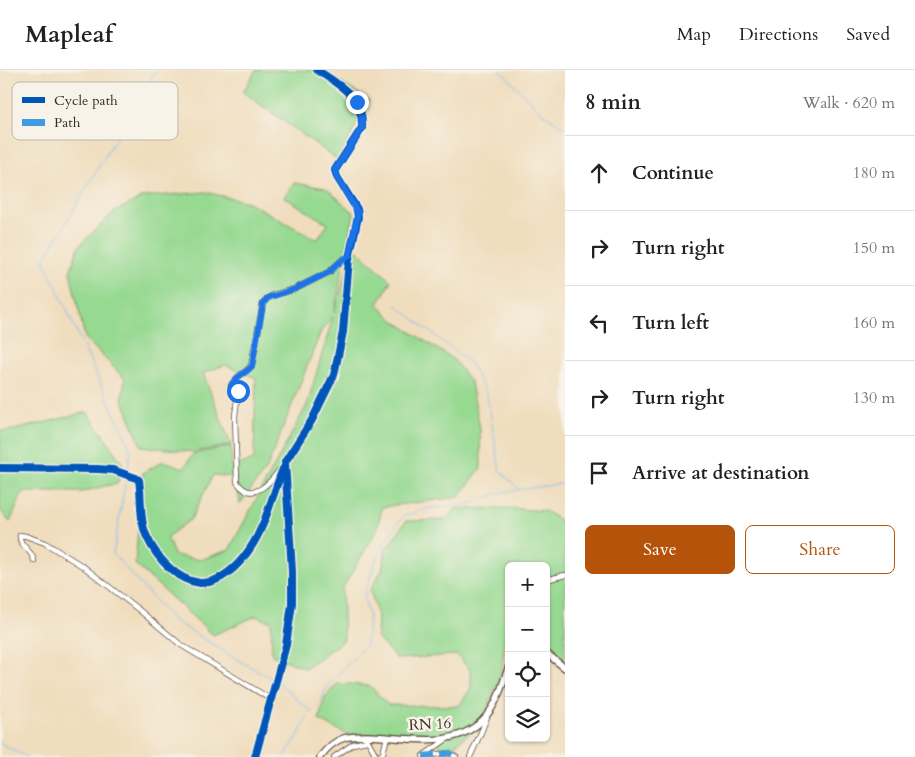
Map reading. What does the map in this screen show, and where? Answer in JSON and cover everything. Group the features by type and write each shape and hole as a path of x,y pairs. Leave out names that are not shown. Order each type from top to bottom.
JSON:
{"main road":[{"path":"552,657 565,668"},
{"name":"RN 16","path":"320,757 342,738 352,736 366,739 388,737 431,740 448,738 468,732 487,715 498,696 505,677"}],"street":[{"path":"317,70 347,90 357,102 362,120 362,128 335,170 337,177 358,213 349,256 343,332 334,375 312,420 274,477 263,488 248,492 241,488 236,476 235,416 238,391 231,386 234,380 252,366 263,304 267,298 295,289 329,272 349,256"},
{"path":"0,468 113,470 136,478 139,480 141,510 147,536 155,550 171,569 187,579 201,583 218,578 230,571 249,550 265,518 285,462"},
{"path":"255,757 278,678 286,644 292,604 285,462"},
{"path":"34,561 34,556 21,543 20,535 45,544 84,567 181,645 272,700"},
{"path":"550,579 565,575"},
{"path":"470,757 487,715"},
{"path":"334,757 353,744 366,739 378,757 383,753 388,737"},
{"path":"423,756 448,738"},
{"path":"423,756 449,753 456,757"}],"green space":[{"path":"256,70 320,70 369,100 338,160 243,92"},
{"path":"294,183 326,188 354,213 334,313 354,247 391,281 378,304 393,320 454,360 471,383 480,429 481,468 459,497 382,507 377,530 342,589 344,640 305,668 272,655 271,622 256,616 213,635 135,564 143,473 163,461 184,468 193,454 231,446 232,477 213,475 191,519 167,537 174,555 200,560 229,550 307,405 333,317 321,331 267,468 240,504 234,466 254,460 256,378 225,365 203,373 231,445 194,452 141,446 122,398 125,379 85,338 70,272 79,246 113,213 143,197 205,192 248,202 317,240 328,224 284,197"},
{"path":"87,412 122,463 118,483 81,492 23,492 10,522 0,510 0,431 14,430"},
{"path":"509,508 545,511 565,523 565,672 550,651 550,562 505,562 505,641 501,674 480,725 446,752 427,733 348,735 319,720 325,697 338,683 370,686 388,705 459,706 471,688 470,670 457,655 397,659 377,638 378,617 370,590 382,570 386,549 406,521 446,520 455,509"}],"waterway":[{"path":"149,82 156,70"},
{"path":"500,70 541,112 565,128"},
{"path":"115,140 44,260 131,450 113,554 173,620 245,664 274,679"},
{"path":"396,305 470,363 487,395 500,471 518,488"},
{"path":"284,757 297,738 308,715 320,704 327,686 366,645 369,617 364,596 375,563 385,542 403,516 429,508 462,506 503,492 565,483"},
{"path":"277,681 311,712"},
{"path":"0,743 27,757"}],"marked path":[{"path":"423,756 449,753 456,757"}],"cycle path":[{"path":"255,757 286,645 292,604 292,571 285,462 312,420 334,375 343,332 349,259 358,217 357,209 337,177 335,170 362,128 362,117 359,108 348,93 317,70"},
{"path":"0,468 113,470 136,478 139,480 144,530 151,545 175,573 183,578 200,583 222,577 245,556 260,531 283,469"}],"route":[{"path":"238,391 231,386 234,380 252,366 263,304 267,298 295,289 329,272 349,256 358,213 337,177 335,170 362,128 362,120 357,102"}]}
